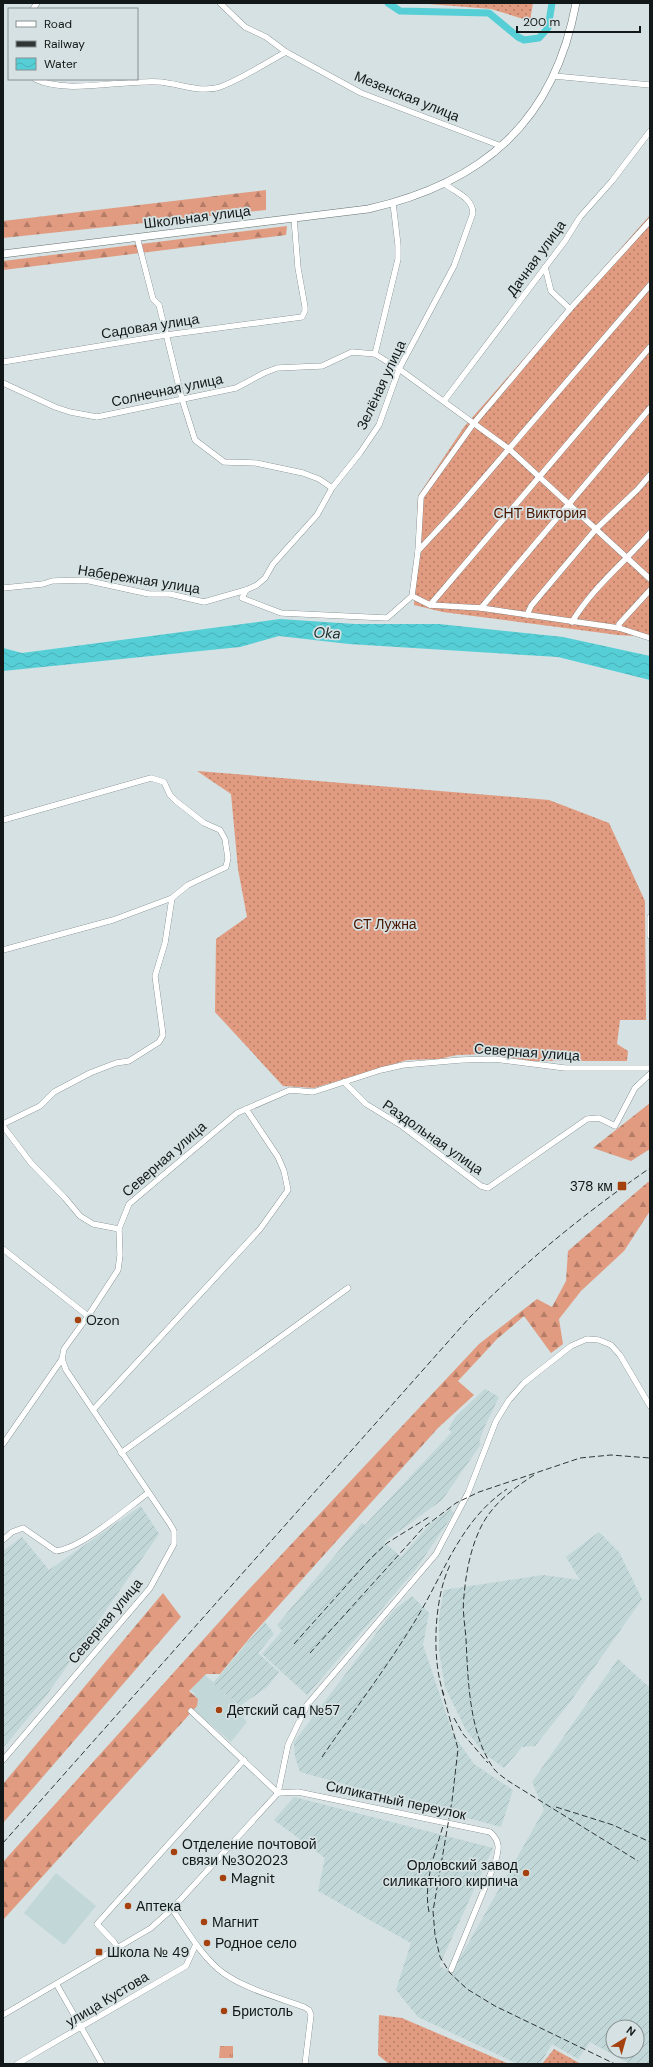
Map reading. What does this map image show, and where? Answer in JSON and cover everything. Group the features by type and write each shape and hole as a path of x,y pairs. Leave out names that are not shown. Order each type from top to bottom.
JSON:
{"main road":[{"name":"Школьная улица","path":"3,254 368,209 393,203 445,184 480,163 501,146 529,117 554,76 576,3"}],"street":[{"name":"Мезенская улица","path":"220,3 245,28 266,36 286,52 361,93 501,146"},
{"path":"227,10 231,3"},
{"path":"37,80 43,83 61,86 161,82 200,89 214,88 286,52"},
{"path":"554,76 650,85"},
{"name":"Дачная улица","path":"444,401 565,241 580,217 612,181 650,131"},
{"name":"Зелёная улица","path":"257,585 265,578 273,564 317,515 332,488 360,454 379,425 399,368 454,266 473,213 473,206 469,200 445,184"},
{"path":"393,203 398,245 398,260 375,354 399,368 509,449 650,579"},
{"name":"Садовая улица","path":"3,362 166,335 302,317 306,307 298,268 294,218"},
{"path":"246,590 242,598 281,613 387,618 412,596 418,551 421,497 474,423 570,309 650,221"},
{"path":"137,237 153,299 159,305 182,399 196,440 220,461 256,463 303,473 319,479 332,488"},
{"path":"545,267 551,291 570,309"},
{"path":"418,551 458,508 650,285"},
{"path":"430,604 650,347"},
{"name":"Солнечная улица","path":"3,383 55,407 70,412 97,417 236,388 264,373 278,368 322,366 352,352 375,354"},
{"path":"481,608 568,503 650,408"},
{"path":"527,615 531,606 596,529 638,490 650,475"},
{"path":"572,622 578,611 626,557 631,555 650,533"},
{"name":"Набережная улица","path":"3,588 43,584 52,581 85,580 149,594 170,594 204,602 246,590 257,585"},
{"path":"618,628 619,624 650,590"},
{"path":"412,596 430,604 481,608 618,628 650,638"},
{"path":"3,820 151,778 158,779 164,782 170,795 176,801 204,823 220,830 225,839 228,858 228,864 223,869 188,885 172,898 113,920 3,950"},
{"path":"119,1229 93,1224 80,1216 66,1198 31,1163 3,1125 40,1106 54,1092 90,1073 116,1063 128,1061 159,1042 163,1034 155,976 165,943 172,898"},
{"path":"650,917 650,936"},
{"name":"Северная улица","path":"3,1760 150,1588 174,1544 174,1531 66,1370 62,1358 64,1350 118,1270 120,1255 119,1229 129,1204 228,1120 246,1109 290,1090 313,1092 381,1070 403,1065 462,1060 494,1059 565,1068 650,1068"},
{"name":"Раздольная улица","path":"344,1082 366,1104 402,1126 485,1187 495,1184 587,1119 599,1118 615,1126 635,1088 650,1074"},
{"path":"93,1410 260,1229 288,1190 284,1171 278,1157 246,1109"},
{"path":"3,1249 88,1316"},
{"path":"121,1453 348,1288"},
{"path":"3,2016 151,1928 172,1909 278,1793 288,1745 307,1705 436,1554 468,1493 496,1421 509,1400 524,1383 571,1346 587,1339 599,1340 611,1345 620,1355 650,1406"},
{"path":"3,1444 62,1358"},
{"path":"3,1540 12,1532 23,1528 56,1551 63,1550 87,1537 148,1493"},
{"path":"191,1711 278,1793"},
{"path":"118,1949 114,1942 97,1924 244,1760"},
{"name":"Силикатный переулок","path":"278,1793 298,1792 490,1832 497,1838 500,1847 482,1897 451,1970"},
{"path":"172,1909 209,1961 229,1978 304,2006 309,2010 311,2015 304,2064"},
{"name":"улица Кустова","path":"17,2064 82,2028 186,1966 196,1944"},
{"path":"57,1985 102,2064"}],"shaded area":[{"path":"485,1389 499,1397 484,1428 479,1442 481,1444 442,1500 384,1542 401,1557 431,1523 450,1509 454,1513 416,1569 307,1695 262,1654 282,1631 277,1625 362,1523 365,1525 452,1432 448,1429 456,1416"},
{"path":"141,1506 159,1534 46,1696 3,1748 3,1551 22,1537 49,1570"},
{"path":"599,1532 619,1552 642,1599 570,1702 535,1746 522,1747 504,1768 484,1753 466,1730 445,1687 439,1651 439,1617 444,1590 543,1575 580,1580 566,1557"},
{"path":"412,1596 429,1613 423,1645 453,1734 474,1764 513,1790 501,1827 300,1772 295,1757 294,1742 394,1610"},
{"path":"265,1622 274,1634 258,1653 279,1672 267,1687 240,1706 213,1683"},
{"path":"618,1659 650,1688 650,2064 630,2064 621,2059 645,2059 645,2019 605,2019 605,2050 590,2042 578,2059 552,2044 540,2064 518,2064 418,2017 396,1990 411,1943 318,1891 325,1858 274,1820 294,1797 493,1848 439,1966 452,1972 544,1810 532,1782"},
{"name":"Детский сад №57","path":"204,1674 247,1713 243,1718 247,1722 231,1742 187,1704 195,1694 190,1690"},
{"path":"56,1873 96,1906 64,1945 24,1913"}],"green space":[{"path":"416,3 533,3 530,21 491,9"},
{"path":"266,190 266,210 3,238 3,221"},
{"name":"СНТ Виктория","path":"650,215 650,637 618,635 443,612 414,605 418,496 464,427"},
{"path":"287,226 286,235 3,270 3,261"},
{"name":"СТ Лужна","path":"197,771 549,800 609,823 645,901 646,1020 620,1020 617,1044 628,1051 627,1061 531,1061 486,1054 457,1055 439,1059 407,1060 314,1088 283,1086 215,1012 216,939 247,917 238,869 231,794"},
{"path":"650,1103 650,1149 631,1161 593,1148"},
{"path":"648,1182 650,1182 650,1211 624,1251 581,1291 559,1319 563,1344 551,1353 524,1316 497,1339 458,1381 474,1395 438,1428 253,1634 220,1674 206,1674 189,1691 198,1699 197,1706 3,1920 3,1862 239,1600 479,1344 537,1299 552,1307 566,1281 568,1251"},
{"path":"163,1593 181,1617 3,1823 3,1784"},
{"path":"379,2015 402,2018 509,2064 389,2064 378,2055"},
{"path":"220,2046 233,2046 233,2058 219,2058"},
{"path":"554,2049 581,2064 542,2064"}],"water":[{"name":"Oka","path":"280,619 355,624 439,624 563,637 650,656 650,680 558,657 349,644 279,636 240,647 3,671 3,648 22,653"}],"waterway":[{"path":"388,3 400,11 489,13 518,37 524,40 539,38 548,28 552,3"}],"railway":[{"path":"3,1843 470,1317 534,1257 602,1202 650,1168"},
{"path":"310,1653 423,1528 456,1503 479,1492 580,1458 611,1455 650,1458"},
{"path":"534,1475 519,1485 499,1502 488,1515 475,1540 468,1568 463,1601 463,1612 471,1706 479,1740 494,1769 503,1777 638,1861"},
{"path":"322,1757 407,1634 428,1599 455,1547 466,1531 477,1516 507,1489"},
{"path":"294,1644 371,1558 387,1543 429,1517"},
{"path":"444,1695 437,1665 436,1629 440,1594 450,1565"},
{"path":"442,1690 458,1749 452,1801 433,1911 435,1935 440,1957 450,1973 467,1989 495,2006 615,2064"},
{"path":"454,1718 463,1734 488,1763"},
{"path":"556,1807 613,1825 650,1842"},
{"path":"429,1912 429,1880 433,1858 443,1826"}],"place":[{"name":"378 км","path":"622,1186"},
{"name":"Ozon","path":"78,1320"},
{"name":"Детский сад №57","path":"219,1710"},
{"name":"Отделение почтовой связи №302023","path":"174,1852"},
{"name":"Орловский завод силикатного кирпича","path":"526,1873"},
{"name":"Magnit","path":"223,1878"},
{"name":"Аптека","path":"128,1906"},
{"name":"Магнит","path":"204,1922"},
{"name":"Родное село","path":"207,1943"},
{"name":"Школа № 49","path":"99,1952"},
{"name":"Бристоль","path":"224,2011"}]}
